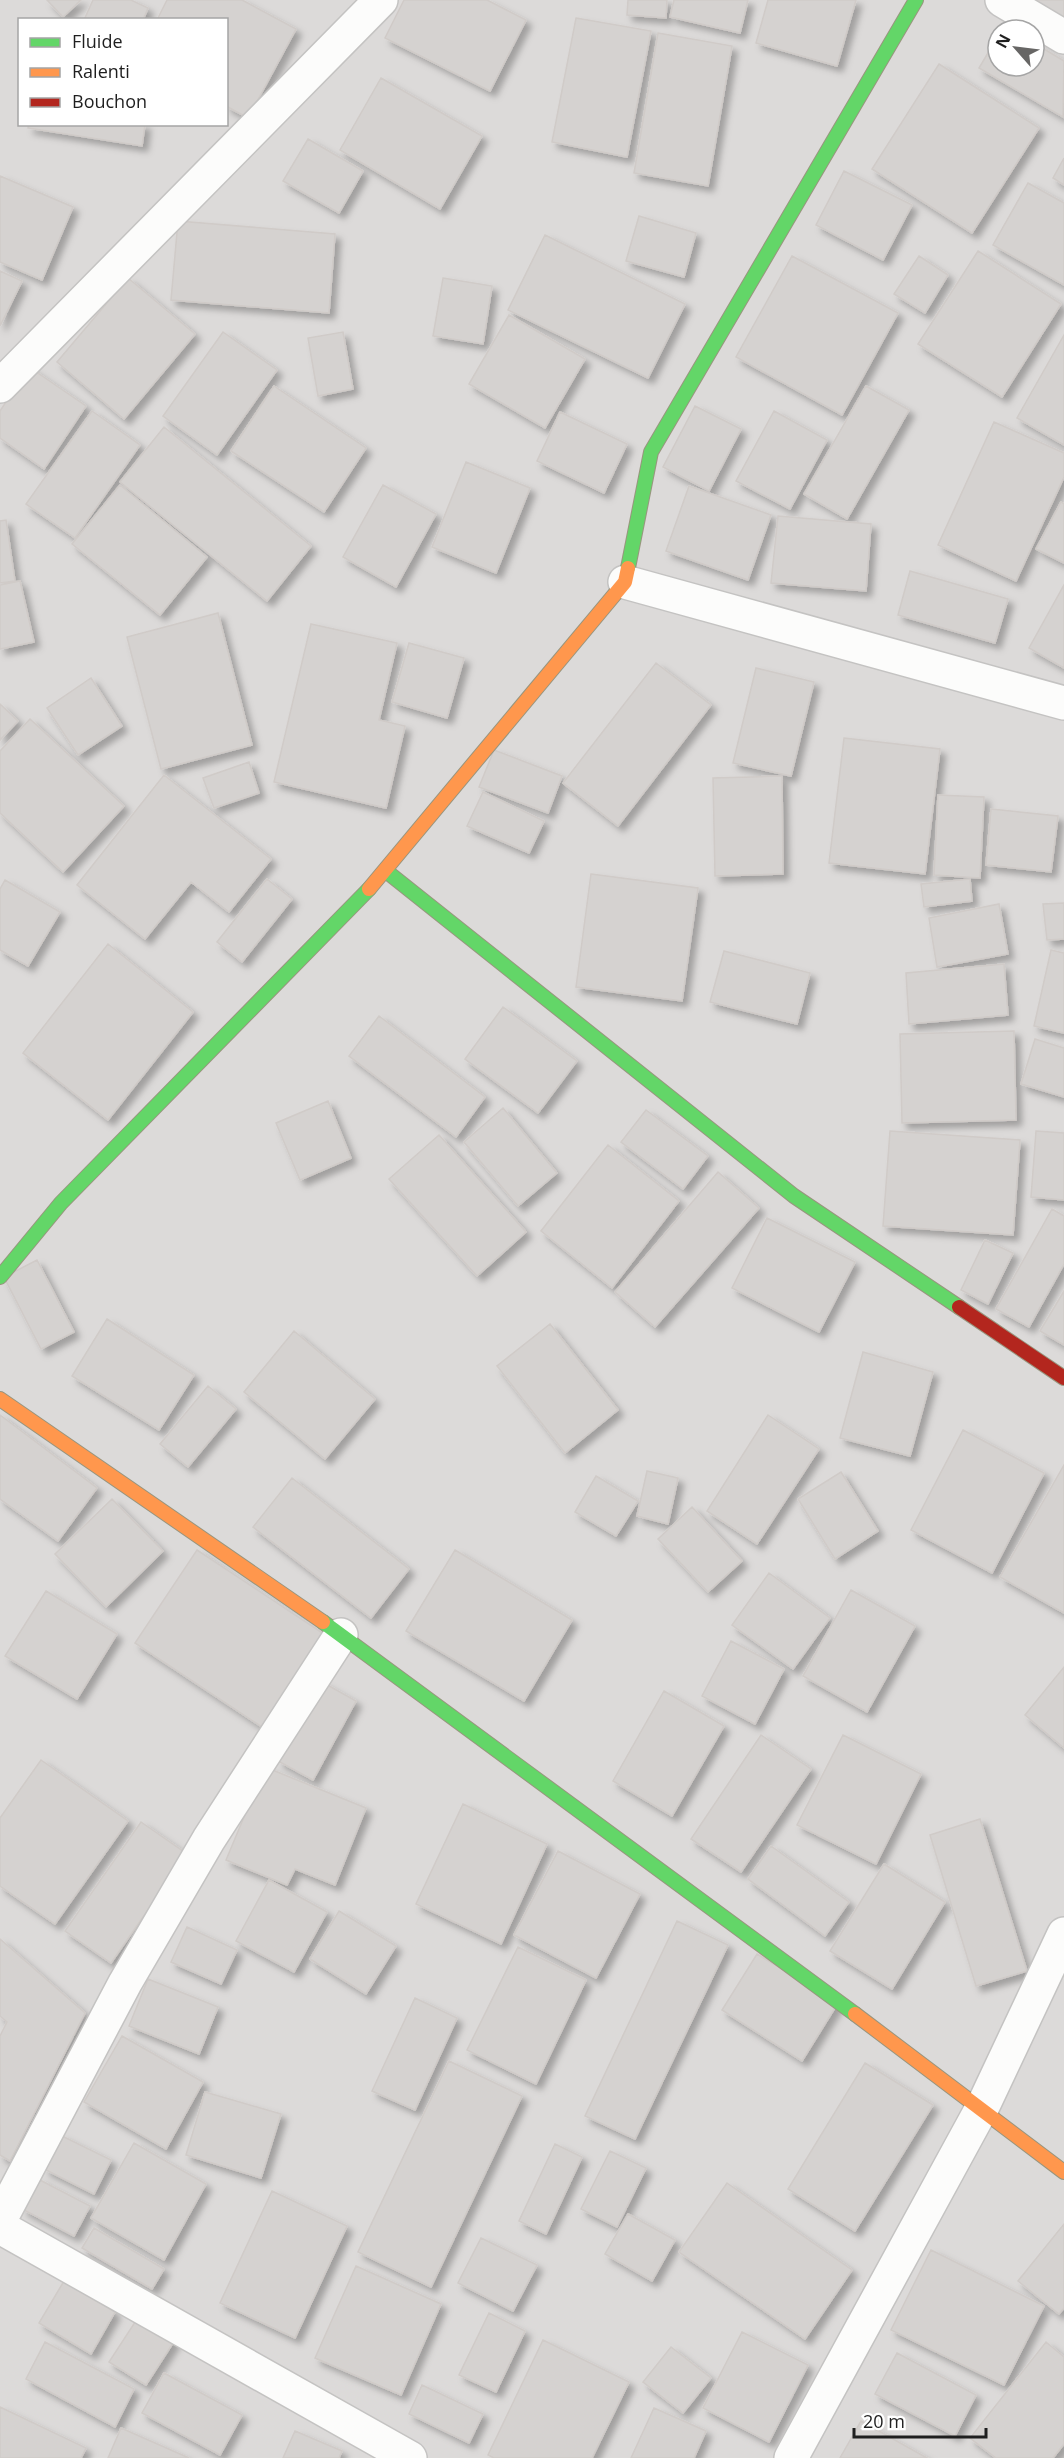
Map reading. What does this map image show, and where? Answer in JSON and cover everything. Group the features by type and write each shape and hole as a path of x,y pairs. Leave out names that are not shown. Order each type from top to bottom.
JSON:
{"street":[{"path":"0,386 381,0"},
{"path":"0,1277 61,1203 386,871 625,582 651,452 916,0"},
{"path":"1002,0 1064,38"},
{"path":"625,582 1064,703"},
{"path":"386,871 794,1196 1064,1378"},
{"path":"0,1399 341,1635 1064,2172"},
{"path":"0,2220 131,1972 209,1839 341,1635"},
{"path":"791,2458 982,2109 1064,1934"},
{"path":"0,2227 410,2458"}],"shaded area":[{"path":"0,0 1064,0 1064,2458 0,2458"}],"building":[{"path":"47,0 81,0 63,17"},
{"path":"93,0 131,0 148,8 144,18 85,18"},
{"path":"167,0 242,0 296,29 248,118 228,107 228,18 158,18"},
{"path":"404,0 487,0 526,20 490,91 385,38"},
{"path":"628,0 667,0 666,18 627,15"},
{"path":"674,0 748,0 740,33 670,17"},
{"path":"768,0 856,0 837,66 756,43"},
{"path":"1027,0 1064,0 1064,24"},
{"path":"576,18 651,31 627,157 552,142"},
{"path":"658,33 732,46 708,186 634,173"},
{"path":"1046,50 1064,61 1063,117 996,78 1046,78"},
{"path":"986,56 986,72 979,68"},
{"path":"939,64 1039,128 972,233 872,169"},
{"path":"381,78 482,136 440,209 340,150"},
{"path":"28,126 145,126 142,146 28,128"},
{"path":"308,139 363,171 339,213 283,181"},
{"path":"1064,158 1064,185 1053,178"},
{"path":"844,171 912,205 883,260 816,225"},
{"path":"0,176 73,207 42,280 0,262"},
{"path":"1028,183 1064,203 1064,285 993,245"},
{"path":"639,216 696,233 684,277 626,261"},
{"path":"178,221 335,234 329,313 171,300"},
{"path":"545,235 685,304 648,378 508,310"},
{"path":"978,251 1061,304 1002,397 918,344"},
{"path":"792,256 898,313 842,415 736,357"},
{"path":"919,256 948,275 925,313 894,294"},
{"path":"0,271 22,281 0,326"},
{"path":"128,278 195,334 124,419 57,362"},
{"path":"443,278 492,286 483,344 433,336"},
{"path":"509,315 585,359 545,428 469,384"},
{"path":"223,332 277,370 217,455 163,416"},
{"path":"343,332 353,389 318,396 308,338"},
{"path":"1064,335 1064,445 1017,418"},
{"path":"29,367 86,406 44,469 0,438 0,411"},
{"path":"274,386 366,448 324,512 231,451"},
{"path":"866,386 909,410 847,519 804,494"},
{"path":"695,406 741,429 709,491 663,467"},
{"path":"92,411 140,445 75,538 26,504"},
{"path":"774,411 827,440 790,509 736,481"},
{"path":"560,412 627,444 604,493 537,461"},
{"path":"994,422 1064,453 1064,477 1016,581 938,545"},
{"path":"164,427 311,546 267,601 120,482"},
{"path":"466,462 530,488 496,573 432,547"},
{"path":"120,485 207,557 160,615 72,544"},
{"path":"383,485 436,514 396,587 343,557"},
{"path":"689,486 771,515 748,580 666,551"},
{"path":"1061,502 1064,504 1064,563 1036,549"},
{"path":"778,516 871,524 866,591 771,583"},
{"path":"6,520 15,581 0,583 0,521"},
{"path":"910,571 1008,599 995,643 898,615"},
{"path":"20,581 34,642 0,649 0,585"},
{"path":"1064,585 1064,668 1029,648"},
{"path":"218,613 252,745 161,769 127,637"},
{"path":"311,624 397,643 379,720 405,726 386,808 274,782"},
{"path":"409,643 464,658 447,718 392,702"},
{"path":"656,663 711,705 618,826 563,783"},
{"path":"756,668 814,682 791,776 733,763"},
{"path":"91,678 122,726 78,755 47,708"},
{"path":"0,704 18,721 0,740"},
{"path":"30,719 124,806 63,872 0,813 0,751"},
{"path":"844,738 940,749 925,874 829,863"},
{"path":"494,750 562,776 548,813 479,787"},
{"path":"249,762 259,793 214,808 203,778"},
{"path":"164,775 271,859 229,912 191,882 145,939 77,885"},
{"path":"782,776 783,874 715,876 713,778"},
{"path":"483,792 544,821 529,853 467,826"},
{"path":"938,795 984,797 980,878 934,875"},
{"path":"991,809 1058,816 1051,872 986,865"},
{"path":"591,874 698,888 682,1001 576,987"},
{"path":"267,879 292,899 242,962 217,942"},
{"path":"970,879 972,901 924,907 921,884"},
{"path":"5,880 60,912 28,966 0,950 0,889"},
{"path":"1064,903 1064,939 1047,940 1043,904"},
{"path":"999,904 1008,954 937,967 929,918"},
{"path":"108,944 193,1012 108,1120 23,1053"},
{"path":"1051,950 1064,953 1064,1033 1034,1026"},
{"path":"724,951 810,973 797,1024 710,1002"},
{"path":"1004,964 1008,1015 909,1024 906,973"},
{"path":"503,1007 577,1061 538,1113 465,1059"},
{"path":"379,1016 485,1097 456,1137 349,1056"},
{"path":"1014,1031 1016,1120 902,1123 900,1034"},
{"path":"1035,1039 1064,1048 1064,1097 1021,1084"},
{"path":"328,1101 351,1158 300,1180 276,1123"},
{"path":"503,1108 557,1173 518,1206 464,1142"},
{"path":"646,1110 708,1156 683,1189 621,1142"},
{"path":"890,1131 1020,1140 1013,1235 883,1226"},
{"path":"1036,1131 1064,1133 1064,1200 1031,1197"},
{"path":"439,1135 526,1232 477,1276 389,1179"},
{"path":"608,1145 679,1201 612,1288 541,1231"},
{"path":"718,1172 759,1208 655,1327 615,1292"},
{"path":"1052,1209 1064,1216 1064,1264 1029,1327 996,1309"},
{"path":"767,1218 855,1262 819,1332 732,1288"},
{"path":"985,1240 1013,1253 988,1304 961,1290"},
{"path":"37,1260 74,1332 41,1349 4,1277"},
{"path":"1064,1291 1064,1345 1040,1331"},
{"path":"107,1319 194,1375 159,1430 72,1376"},
{"path":"550,1324 618,1410 565,1453 497,1366"},
{"path":"294,1331 375,1399 325,1459 244,1392"},
{"path":"863,1352 933,1372 910,1456 840,1438"},
{"path":"208,1386 236,1409 188,1467 160,1444"},
{"path":"0,1415 97,1488 58,1541 0,1499"},
{"path":"768,1415 819,1449 757,1544 707,1511"},
{"path":"963,1430 1044,1473 992,1573 911,1530"},
{"path":"1064,1465 1064,1613 1000,1577"},
{"path":"647,1471 678,1478 668,1524 637,1516"},
{"path":"841,1472 878,1531 835,1559 798,1499"},
{"path":"596,1476 638,1501 616,1536 575,1512"},
{"path":"292,1478 409,1569 371,1618 253,1527"},
{"path":"112,1499 163,1551 106,1607 55,1554"},
{"path":"692,1507 742,1561 708,1592 658,1539"},
{"path":"197,1550 324,1634 262,1727 135,1643"},
{"path":"455,1550 572,1620 524,1701 406,1631"},
{"path":"769,1573 830,1618 793,1669 732,1625"},
{"path":"851,1590 915,1626 867,1712 803,1676"},
{"path":"46,1591 117,1634 77,1699 5,1656"},
{"path":"731,1641 784,1669 755,1724 702,1696"},
{"path":"1064,1667 1064,1748 1025,1715"},
{"path":"322,1682 356,1701 313,1780 278,1761"},
{"path":"664,1691 724,1726 672,1816 613,1781"},
{"path":"761,1735 811,1769 741,1872 691,1839"},
{"path":"843,1735 921,1774 876,1864 797,1825"},
{"path":"41,1760 128,1821 55,1924 0,1886 0,1818"},
{"path":"265,1767 366,1808 335,1885 295,1869 287,1885 226,1860"},
{"path":"463,1804 547,1844 501,1944 416,1904"},
{"path":"980,1819 1027,1971 976,1986 930,1835"},
{"path":"141,1822 187,1854 111,1963 65,1931"},
{"path":"771,1846 849,1902 825,1936 748,1879"},
{"path":"558,1851 640,1894 596,1978 514,1935"},
{"path":"884,1864 945,1902 892,1989 830,1951"},
{"path":"269,1880 327,1912 294,1972 236,1941"},
{"path":"339,1911 396,1946 366,1994 310,1959"},
{"path":"677,1921 728,1945 635,2139 585,2116"},
{"path":"187,1927 237,1950 221,1984 171,1962"},
{"path":"0,1939 85,2013 10,2161 0,2155 0,2036 7,2022 0,2016"},
{"path":"518,1947 586,1980 536,2084 467,2050"},
{"path":"757,1954 838,2003 802,2061 722,2010"},
{"path":"148,1979 218,2007 199,2054 129,2026"},
{"path":"415,1998 457,2018 415,2110 372,2091"},
{"path":"122,2036 203,2082 166,2149 84,2102"},
{"path":"449,2061 522,2096 431,2287 358,2252"},
{"path":"865,2063 933,2105 855,2231 788,2189"},
{"path":"205,2092 281,2114 261,2178 186,2155"},
{"path":"60,2135 111,2160 94,2194 44,2169"},
{"path":"134,2143 206,2184 164,2260 91,2218"},
{"path":"555,2144 582,2157 546,2234 519,2221"},
{"path":"610,2151 646,2168 617,2227 581,2209"},
{"path":"38,2179 90,2206 74,2236 22,2209"},
{"path":"727,2183 852,2270 805,2339 679,2252"},
{"path":"272,2191 347,2226 295,2338 220,2303"},
{"path":"628,2214 675,2240 652,2281 605,2254"},
{"path":"1064,2224 1064,2308 1059,2314 1018,2281"},
{"path":"94,2228 164,2269 152,2289 82,2248"},
{"path":"481,2238 537,2265 513,2311 458,2283"},
{"path":"931,2250 1044,2306 1004,2385 891,2330"},
{"path":"356,2266 441,2304 401,2395 315,2358"},
{"path":"64,2281 115,2312 91,2354 39,2323"},
{"path":"489,2313 525,2331 496,2392 459,2375"},
{"path":"139,2316 175,2340 146,2385 109,2362"},
{"path":"742,2332 808,2365 769,2442 703,2408"},
{"path":"543,2340 629,2382 592,2458 494,2458 488,2455"},
{"path":"45,2342 134,2389 115,2427 26,2379"},
{"path":"1046,2342 1064,2357 1064,2444 1053,2458 996,2458 970,2438"},
{"path":"671,2347 711,2378 683,2413 643,2382"},
{"path":"897,2353 976,2395 955,2436 875,2394"},
{"path":"164,2373 242,2415 220,2455 142,2413"},
{"path":"422,2385 483,2414 469,2443 409,2414"},
{"path":"0,2407 86,2448 81,2458 0,2458"},
{"path":"654,2408 706,2431 694,2458 631,2458"},
{"path":"861,2421 927,2458 840,2458"},
{"path":"121,2428 189,2458 108,2458"},
{"path":"295,2431 342,2451 339,2458 283,2458"}],"traffic: fast":[{"path":"628,568 651,452 916,0"},
{"path":"386,871 794,1196 959,1307"},
{"path":"0,1277 61,1203 369,889"},
{"path":"323,1622 855,2014"}],"traffic: slow":[{"path":"369,889 625,582 628,568"},
{"path":"0,1399 323,1622"},
{"path":"855,2014 1064,2172"}],"traffic: jam":[{"path":"959,1307 1064,1378"}]}
